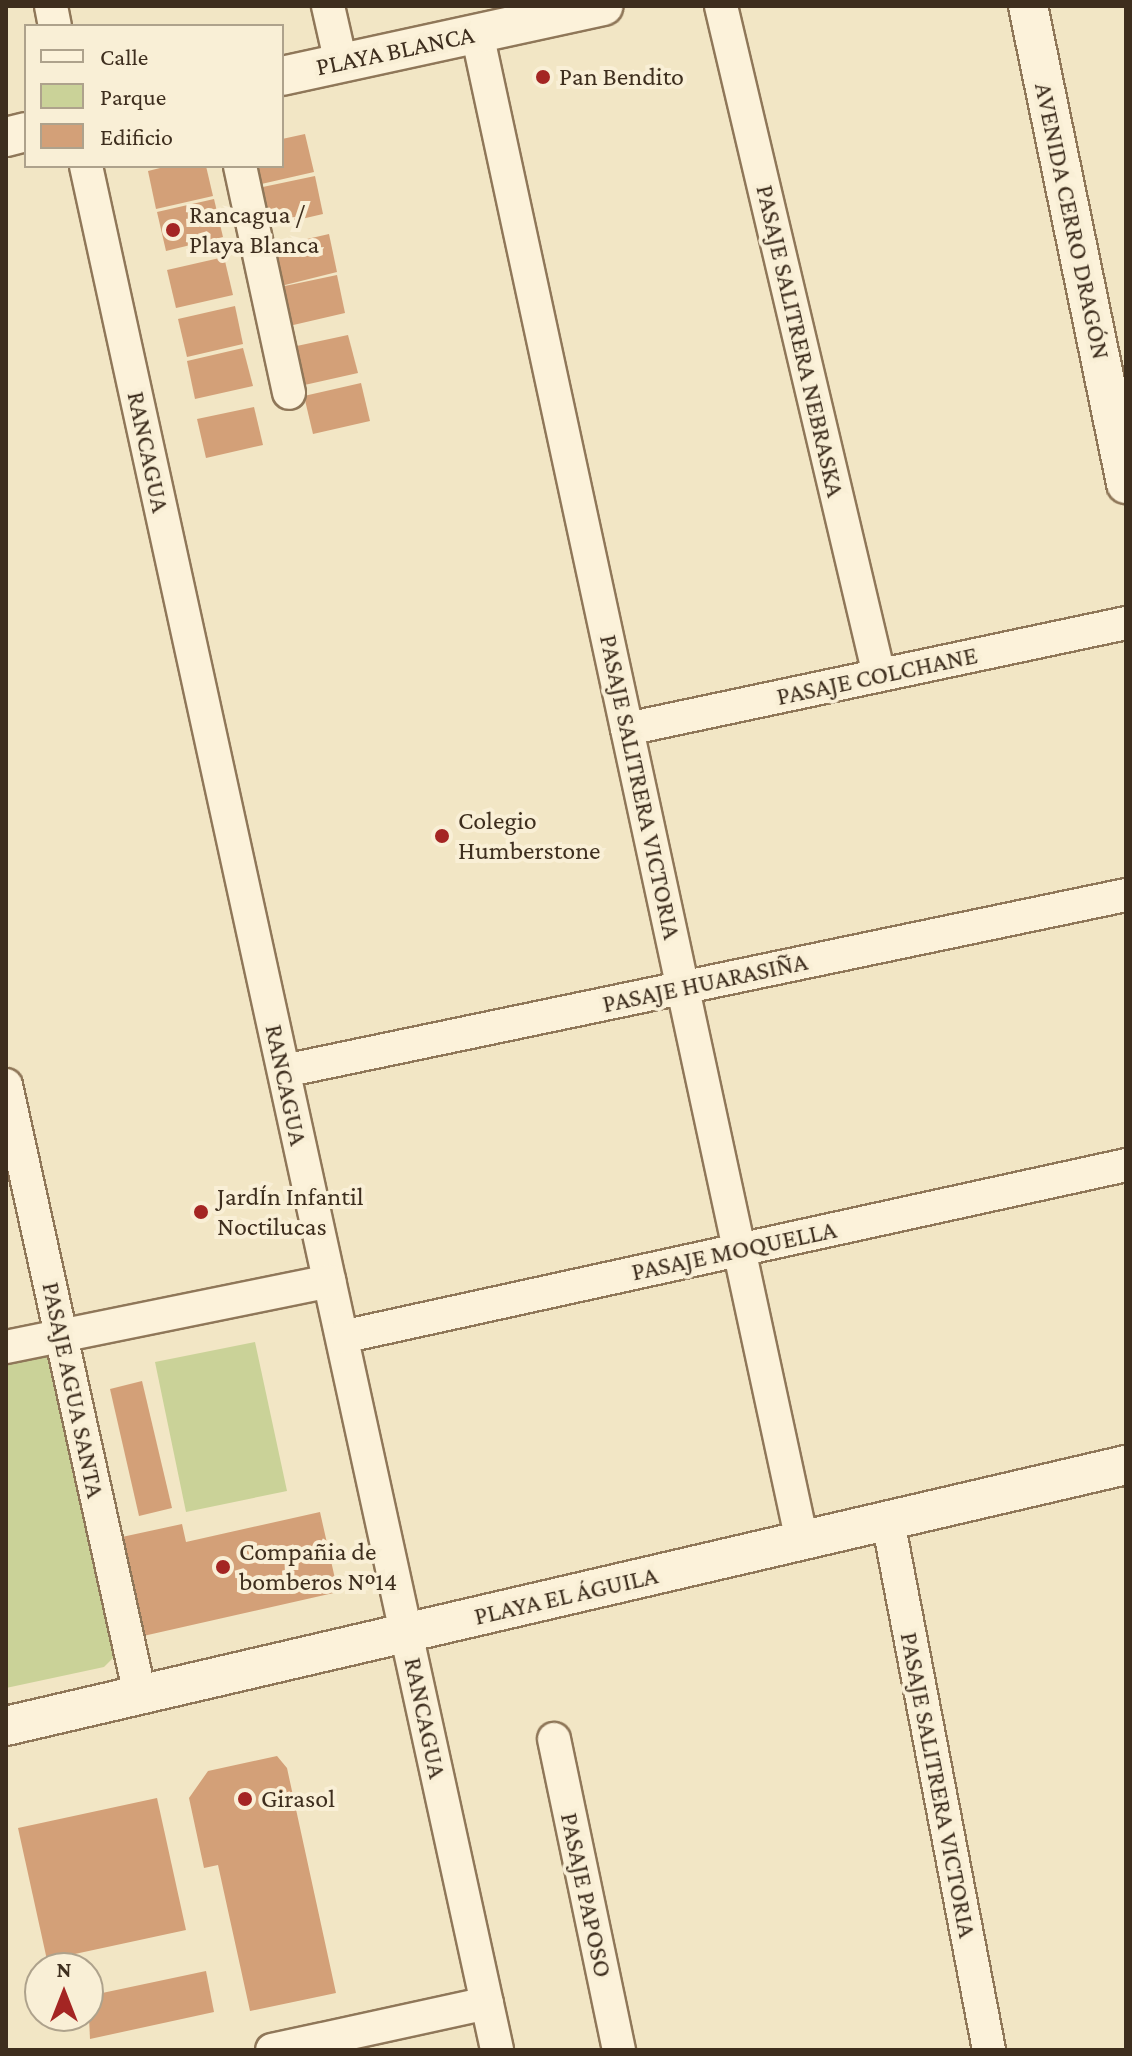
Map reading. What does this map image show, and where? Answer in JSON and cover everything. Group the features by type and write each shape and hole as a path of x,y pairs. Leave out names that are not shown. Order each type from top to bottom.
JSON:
{"street":[{"path":"328,6 341,63"},
{"name":"PLAYA BLANCA","path":"284,76 603,6"},
{"name":"PASAJE SALITRERA NEBRASKA","path":"721,6 879,675"},
{"name":"AVENIDA CERRO DRAGÓN","path":"1028,6 1126,484"},
{"name":"PASAJE SALITRERA VICTORIA","path":"477,33 802,1541"},
{"name":"RANCAGUA","path":"86,168 497,2050"},
{"path":"240,168 289,393"},
{"name":"PASAJE COLCHANE","path":"627,729 1126,623"},
{"name":"PASAJE HUARASIÑA","path":"284,1071 1126,895"},
{"name":"PASAJE AGUA SANTA","path":"6,1085 140,1695"},
{"name":"PASAJE MOQUELLA","path":"342,1337 1126,1165"},
{"path":"6,1347 329,1281"},
{"name":"PLAYA EL ÁGUILA","path":"6,1726 1126,1465"},
{"name":"PASAJE SALITRERA VICTORIA","path":"888,1521 989,2050"},
{"name":"PASAJE PAPOSO","path":"554,1739 619,2050"},
{"path":"272,2050 487,2003"}],"green space":[{"path":"255,1342 287,1491 186,1512 155,1362"},
{"path":"38,1349 55,1360 117,1654 104,1667 6,1688 6,1356"}],"building":[{"path":"305,134 314,172 257,185 253,168 284,168 284,139"},
{"path":"206,168 213,196 156,209 148,171"},
{"path":"315,176 323,214 267,227 258,188"},
{"path":"214,199 223,237 166,251 157,212"},
{"path":"329,234 337,272 281,286 272,247"},
{"path":"224,257 233,295 176,308 167,270"},
{"path":"337,275 345,313 289,326 280,287"},
{"path":"235,306 243,344 187,357 178,319"},
{"path":"348,335 358,373 300,386 292,347"},
{"path":"243,348 253,386 195,399 187,361"},
{"path":"361,383 370,421 313,434 304,396"},
{"path":"254,407 263,445 206,458 197,419"},
{"path":"142,1381 172,1508 139,1516 110,1389"},
{"name":"Compañia de bomberos Nº14","path":"320,1512 338,1592 130,1639 108,1540 182,1524 186,1542"},
{"path":"277,1756 287,1768 336,1993 250,2011 218,1865 204,1868 189,1798 208,1771"},
{"path":"157,1798 186,1930 84,1952 45,1952 18,1828"},
{"path":"206,1971 214,2012 90,2039 90,2032 104,2032 104,1993"}],"place":[{"name":"Pan Bendito","path":"543,77"},
{"name":"Rancagua / Playa Blanca","path":"173,230"},
{"name":"Colegio Humberstone","path":"442,836"},
{"name":"JardÍn Infantil Noctilucas","path":"201,1212"},
{"name":"Compañia de bomberos Nº14","path":"223,1567"},
{"name":"Girasol","path":"245,1799"}]}
